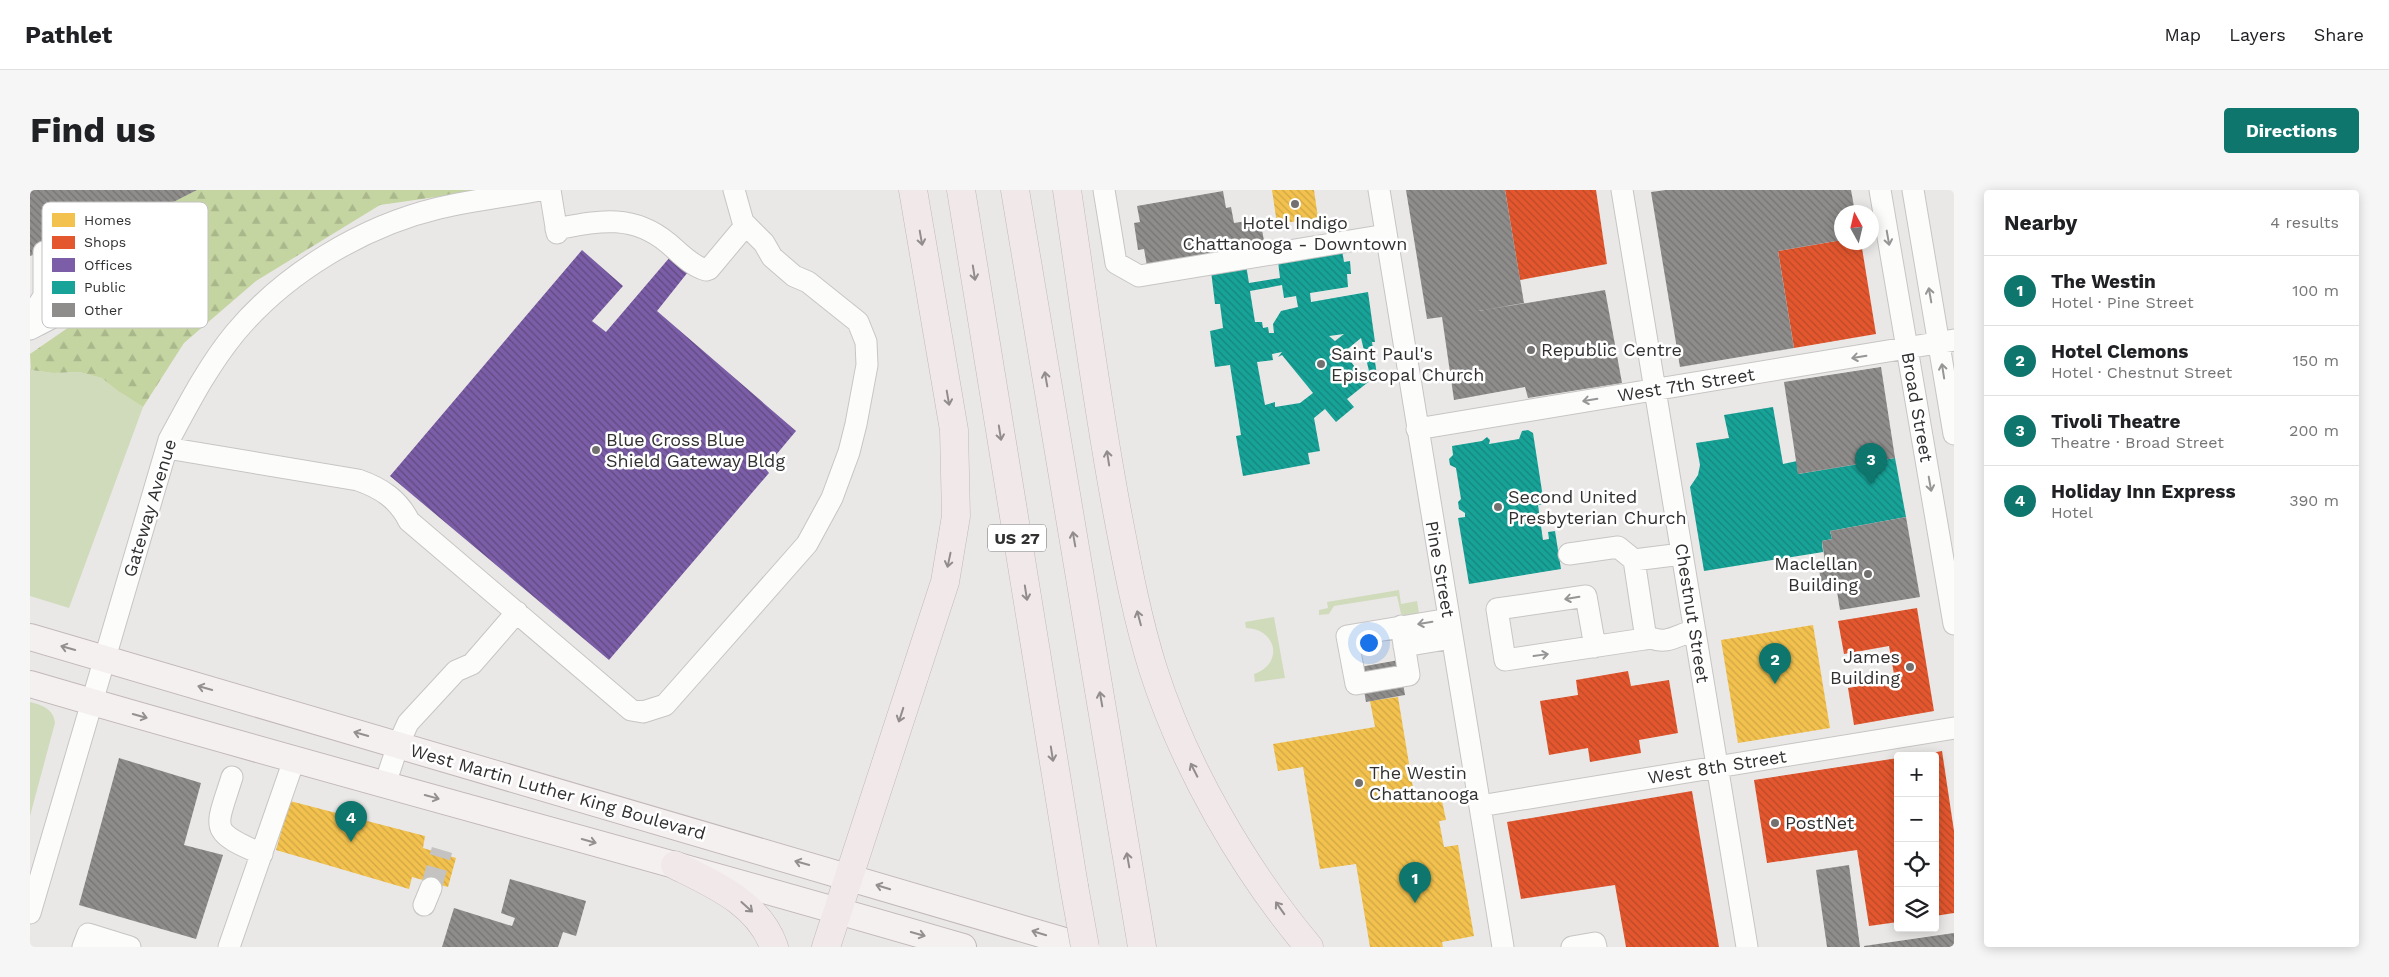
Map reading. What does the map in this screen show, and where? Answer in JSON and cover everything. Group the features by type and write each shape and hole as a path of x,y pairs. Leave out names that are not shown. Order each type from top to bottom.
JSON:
{"highway":[{"path":"826,947 944,582 956,516 954,430 913,190"},
{"name":"US 27","path":"961,190 1085,947"},
{"name":"US 27","path":"1014,190 1142,947"},
{"path":"1020,224 1021,190"},
{"path":"1067,190 1110,475 1136,605 1153,669 1171,718 1209,799 1247,860 1309,947"},
{"path":"675,865 708,881 739,901 763,924 774,947"},
{"path":"1074,886 1078,947"}],"main road":[{"name":"West Martin Luther King Boulevard","path":"30,638 1085,947"},
{"path":"30,684 294,760 838,910 963,947"}],"street":[{"name":"Gateway Avenue","path":"30,913 167,448 200,382 235,333 279,289 335,251 388,224 439,208 541,190"},
{"path":"550,190 557,231 592,222 630,223 662,238 693,264 706,270 709,269 745,226"},
{"path":"167,448 358,480 382,490 400,505 409,521 631,710 643,712 665,705 807,544 832,498 849,452 867,365 866,342 858,322 808,282 794,276 772,257 764,243 745,226 734,190"},
{"path":"1104,190 1116,263 1139,276 1386,234"},
{"name":"Pine Street","path":"1379,190 1503,947"},
{"name":"Chestnut Street","path":"1622,190 1682,554 1691,631 1718,767 1747,947"},
{"name":"Broad Street","path":"1880,190 1954,624"},
{"name":"Broad Street","path":"1913,190 1947,341 1954,434"},
{"path":"30,318 42,299"},
{"path":"30,329 42,323"},
{"name":"West 7th Street","path":"1417,429 1947,341"},
{"path":"1569,554 1618,547 1634,560 1649,638"},
{"path":"1634,560 1682,554"},
{"path":"1595,647 1586,596 1498,609 1505,660 1595,647 1649,638 1658,630 1676,627 1691,631"},
{"path":"385,784 398,745 408,723 456,671 472,664 513,609"},
{"path":"1403,636 1450,629"},
{"name":"West 8th Street","path":"1480,806 1954,728"},
{"path":"229,947 294,760"},
{"path":"232,777 218,822 221,831 231,841 262,854"},
{"path":"83,947 88,934 130,947"},
{"path":"1572,947 1595,943 1596,947"}],"green space":[{"path":"197,190 485,190 380,205 256,281 208,322 208,202 173,202"},
{"path":"68,328 201,328 184,343 143,407 102,378 79,372 53,373 31,370 30,354"},
{"path":"30,367 31,370 53,373 79,372 103,378 118,391 143,407 69,608 30,596"},
{"path":"1399,590 1401,604 1417,601 1419,613 1405,616 1401,614 1397,596 1334,606 1329,614 1319,615 1319,610 1328,608 1327,602"},
{"path":"1274,617 1285,678 1255,682 1254,674 1264,669 1270,663 1273,648 1265,634 1246,628 1245,622"},
{"path":"30,702 43,706 50,711 55,723 30,816"}],"building: Homes":[{"name":"Hotel Indigo Chattanooga - Downtown","path":"1272,190 1314,190 1318,218 1277,224"},
{"path":"1813,625 1830,728 1738,743 1721,640"},
{"path":"1398,697 1415,800 1441,796 1446,820 1439,821 1444,847 1458,845 1474,936 1442,942 1443,947 1370,947 1356,864 1320,869 1303,767 1278,771 1273,744 1375,727 1370,701"},
{"path":"290,801 425,836 423,848 456,858 448,887 412,877 409,889 276,850"}],"building: Shops":[{"path":"1505,190 1596,190 1607,264 1520,280"},
{"path":"1834,241 1834,250 1862,250 1876,334 1794,348 1778,251"},
{"name":"James Building","path":"1917,608 1934,711 1854,725 1848,688 1895,680 1889,646 1844,654 1838,621"},
{"path":"1628,671 1631,686 1669,680 1678,733 1639,740 1641,753 1590,762 1588,748 1549,755 1540,701 1578,695 1576,680"},
{"path":"1942,751 1954,831 1954,913 1939,915 1939,752 1936,752"},
{"path":"1894,759 1894,923 1869,926 1857,850 1767,863 1754,780"},
{"path":"1692,791 1719,947 1626,947 1615,885 1521,899 1507,822"}],"building: Offices":[{"name":"Blue Cross Blue Shield Gateway Bldg","path":"582,250 623,286 592,321 606,332 670,257 688,272 657,311 796,431 765,468 769,473 609,660 390,476"}],"building: Public":[{"name":"Saint Paul's Episcopal Church","path":"1342,250 1344,262 1350,261 1351,274 1347,274 1348,287 1310,293 1311,302 1368,292 1375,342 1372,342 1377,375 1347,399 1354,407 1336,422 1325,409 1314,418 1320,451 1308,453 1310,464 1243,476 1236,436 1241,435 1230,365 1215,367 1210,331 1223,328 1220,304 1215,304 1211,271 1246,265 1249,283 1280,278 1278,261","holes":["1282,285 1284,298 1296,296 1298,307 1281,311 1273,324 1274,333 1269,333 1268,327 1263,328 1262,322 1255,322 1250,291","1344,334 1335,341 1329,336","1361,338 1369,371 1362,377 1344,352","1282,352 1278,357 1282,355 1313,393 1300,403 1275,407 1275,402 1265,405 1257,362 1273,360 1272,354"]},
{"path":"1773,407 1783,464 1797,461 1798,474 1895,458 1906,517 1830,531 1832,539 1822,541 1823,552 1704,571 1690,487 1698,475 1700,465 1696,443 1729,438 1724,415"},
{"name":"Second United Presbyterian Church","path":"1528,430 1533,433 1544,504 1538,505 1543,540 1549,539 1548,532 1555,531 1561,569 1469,584 1458,518 1465,517 1465,513 1459,509 1458,502 1461,499 1456,468 1450,465 1449,459 1453,455 1452,446 1482,441 1487,437 1490,440 1489,444 1519,439 1522,431"}],"building: Other":[{"path":"30,190 197,190 173,202 42,202 42,252 30,256"},
{"path":"1406,190 1505,190 1524,303 1478,311 1605,290 1622,383 1528,398 1525,387 1454,400 1442,317 1427,319"},
{"path":"1666,190 1851,190 1854,205 1834,205 1834,241 1778,251 1794,348 1680,367 1651,192"},
{"path":"1223,191 1226,208 1231,207 1234,223 1260,219 1265,246 1147,266 1144,249 1138,250 1134,223 1140,222 1137,206"},
{"path":"1881,367 1895,458 1798,474 1784,382"},
{"name":"Maclellan Building","path":"1906,517 1920,597 1840,610 1836,585 1822,588 1818,563 1825,562 1822,541 1832,539 1830,531"},
{"path":"1399,660 1405,695 1366,702 1360,667"},
{"path":"119,758 201,783 184,845 223,855 196,939 79,905"},
{"path":"1849,865 1860,947 1827,947 1816,870"},
{"path":"510,879 586,901 576,936 563,932 558,947 442,947 454,908 512,926 515,918 501,913"},
{"path":"1954,933 1954,947 1864,947 1864,946"}],"tunnel":[{"path":"431,888 442,850"}],"place":[{"name":"Hotel Indigo Chattanooga - Downtown","path":"1295,204"},
{"name":"Republic Centre","path":"1531,350"},
{"name":"Saint Paul's Episcopal Church","path":"1321,364"},
{"name":"Blue Cross Blue Shield Gateway Bldg","path":"596,450"},
{"name":"Tivoli Theatre","path":"1871,484"},
{"name":"Second United Presbyterian Church","path":"1498,507"},
{"name":"Maclellan Building","path":"1868,574"},
{"name":"James Building","path":"1910,667"},
{"name":"Hotel Clemons","path":"1775,684"},
{"name":"The Westin Chattanooga","path":"1359,783"},
{"name":"PostNet","path":"1775,823"},
{"name":"Holiday Inn Express","path":"351,842"},
{"name":"The Westin","path":"1415,903"}]}
